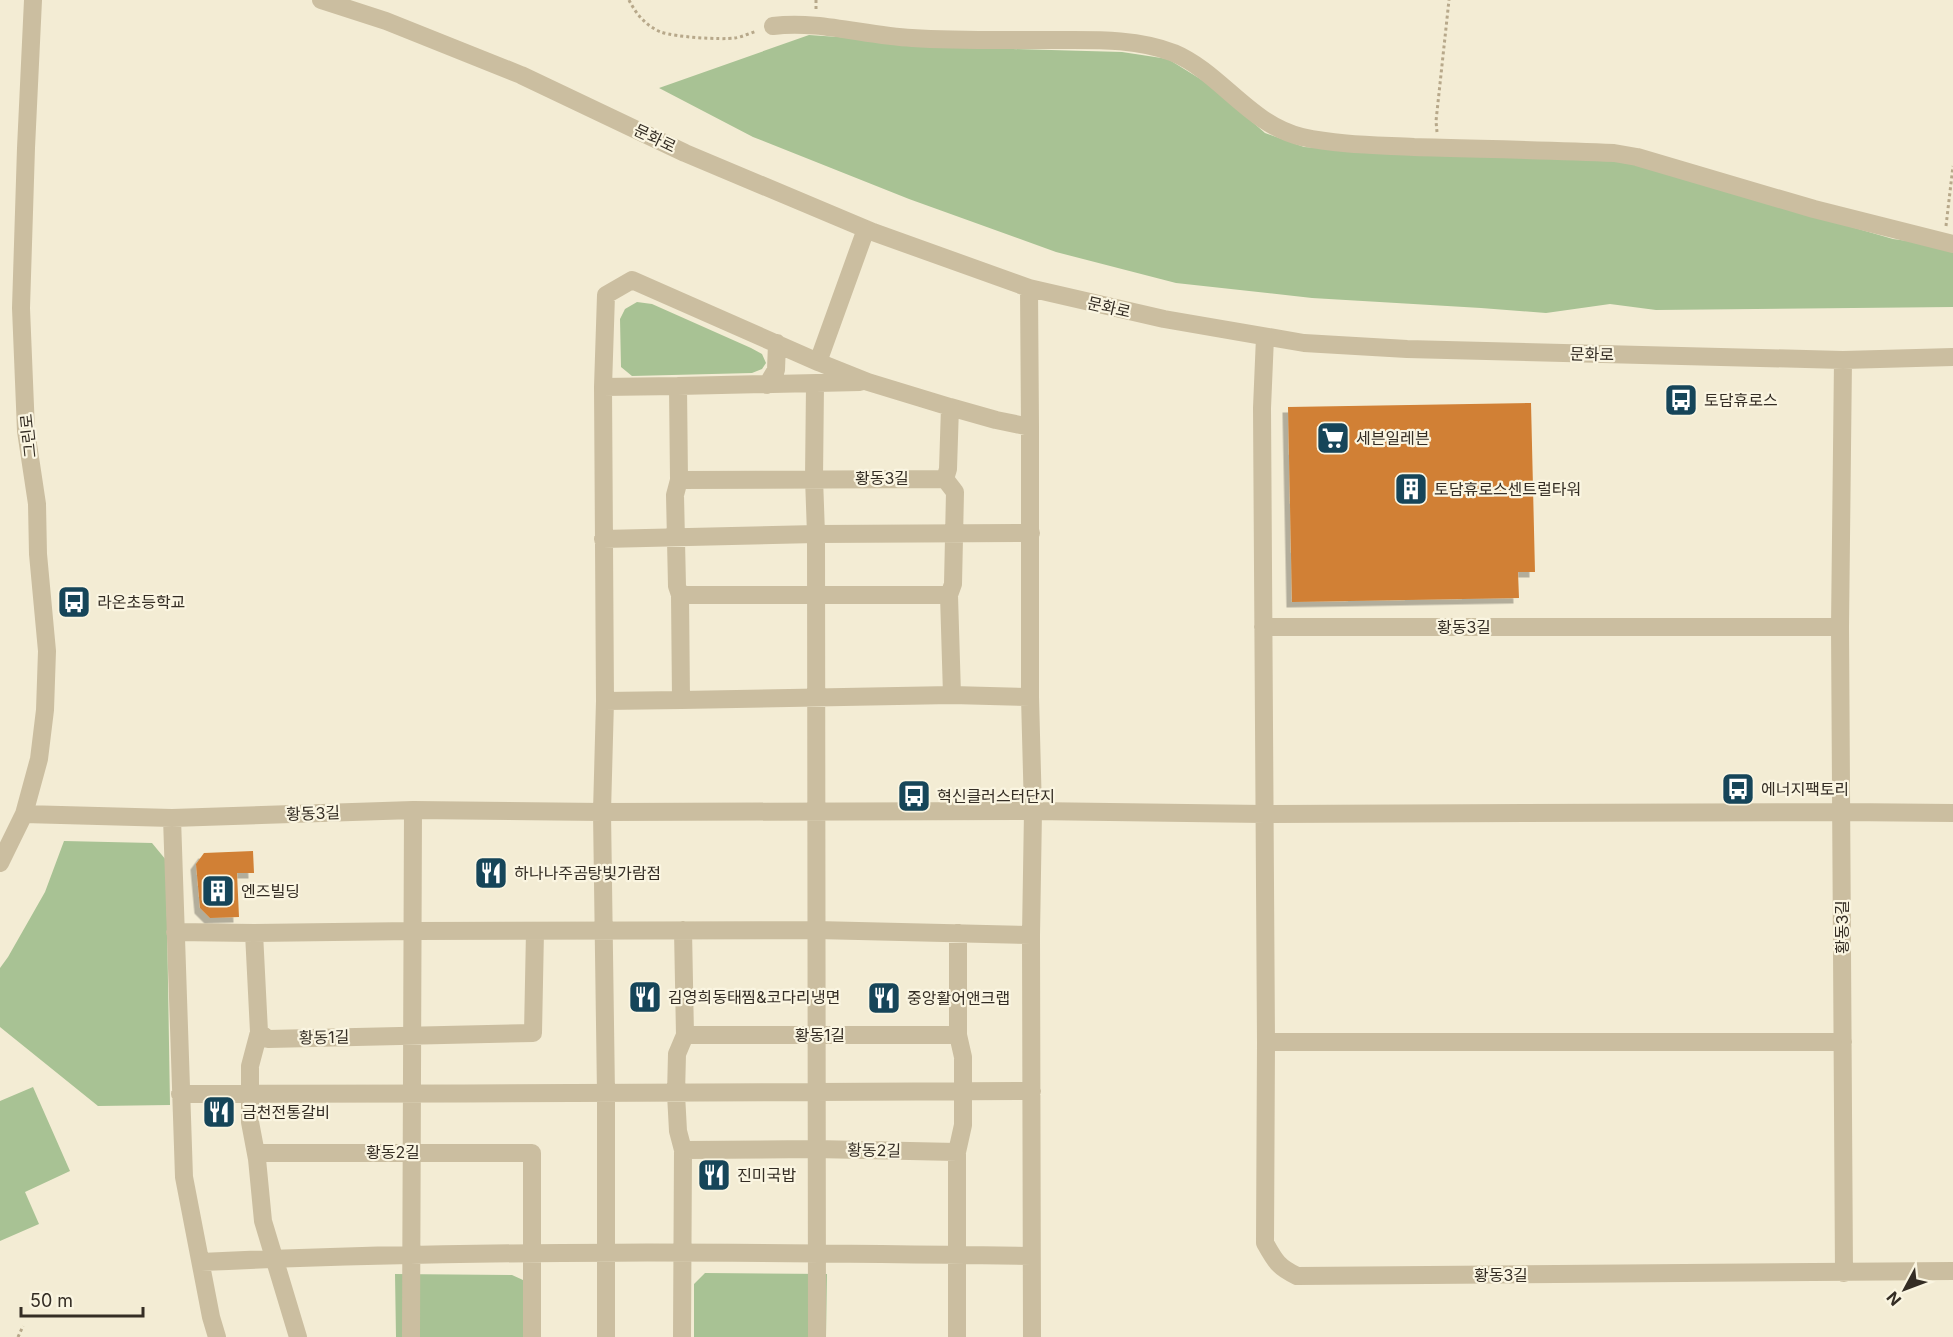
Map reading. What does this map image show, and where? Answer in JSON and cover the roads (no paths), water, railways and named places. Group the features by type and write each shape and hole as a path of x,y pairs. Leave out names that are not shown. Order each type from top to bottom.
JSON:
{"street":[{"name":"그린로","path":"0,863 24,814 39,759 45,710 47,651 38,554 37,504 26,431 21,308 25,159 33,0"},
{"name":"문화로","path":"321,0 386,21 521,75 685,153 866,229 1029,288 1164,319 1304,343 1407,349 1843,360 1953,357"},
{"path":"773,26 793,23 909,38 1103,40 1146,45 1173,53 1198,67 1265,121 1299,136 1325,141 1438,148 1614,153 1637,157 1814,209 1948,243"},
{"path":"818,362 866,229"},
{"path":"606,1337 606,1094 602,812 605,701 603,387 606,296 632,280 868,382 996,420 1030,427"},
{"path":"1029,288 1030,697 1033,811 1032,1337"},
{"name":"황동3길","path":"1265,337 1262,408 1265,1243 1273,1258 1282,1269 1297,1276 1953,1271"},
{"path":"767,386 776,370 777,343"},
{"path":"1840,627 1843,360"},
{"path":"603,387 767,386 868,382"},
{"path":"815,385 817,1337"},
{"path":"678,386 679,480 675,495 677,586 680,595 681,700"},
{"path":"950,407 948,469 945,478 955,492 953,584 949,595 952,695"},
{"name":"황동3길","path":"679,480 945,478"},
{"path":"603,539 816,534 1031,533"},
{"path":"680,595 949,595"},
{"name":"황동3길","path":"1263,627 1840,627 1844,1273"},
{"path":"605,701 952,695 1030,697"},
{"name":"황동3길","path":"24,814 172,818 413,810 1033,811 1264,814 1953,813"},
{"path":"411,1337 413,810"},
{"path":"172,818 184,1177 211,1317 217,1337"},
{"path":"682,1337 683,1150 678,1131 676,1094 677,1054 685,1035 683,930"},
{"path":"175,932 816,930 1031,935"},
{"name":"황동1길","path":"259,1032 268,1039 533,1033 534,931"},
{"path":"254,933 259,1032 250,1066 249,1122 257,1159 263,1221 298,1337"},
{"path":"957,1337 957,1152 963,1125 963,1057 958,1035 958,933"},
{"name":"황동1길","path":"685,1035 958,1035"},
{"path":"1266,1042 1843,1042"},
{"path":"180,1094 1032,1091"},
{"name":"황동2길","path":"683,1150 816,1149 957,1152"},
{"name":"황동2길","path":"257,1159 261,1153 532,1153 532,1337"},
{"path":"201,1262 412,1255 606,1253 1031,1256"}],"place":[{"name":"토담휴로스","path":"1681,400"},
{"name":"세븐일레븐","path":"1333,438"},
{"name":"토담휴로스센트럴타워","path":"1411,489"},
{"name":"라온초등학교","path":"74,602"},
{"name":"에너지팩토리","path":"1738,789"},
{"name":"혁신클러스터단지","path":"914,796"},
{"name":"하나나주곰탕빛가람점","path":"491,873"},
{"name":"엔즈빌딩","path":"218,891"},
{"name":"김영희동태찜&코다리냉면","path":"645,997"},
{"name":"중앙활어앤크랩","path":"884,998"},
{"name":"금천전통갈비","path":"219,1112"},
{"name":"진미국밥","path":"714,1175"}]}
